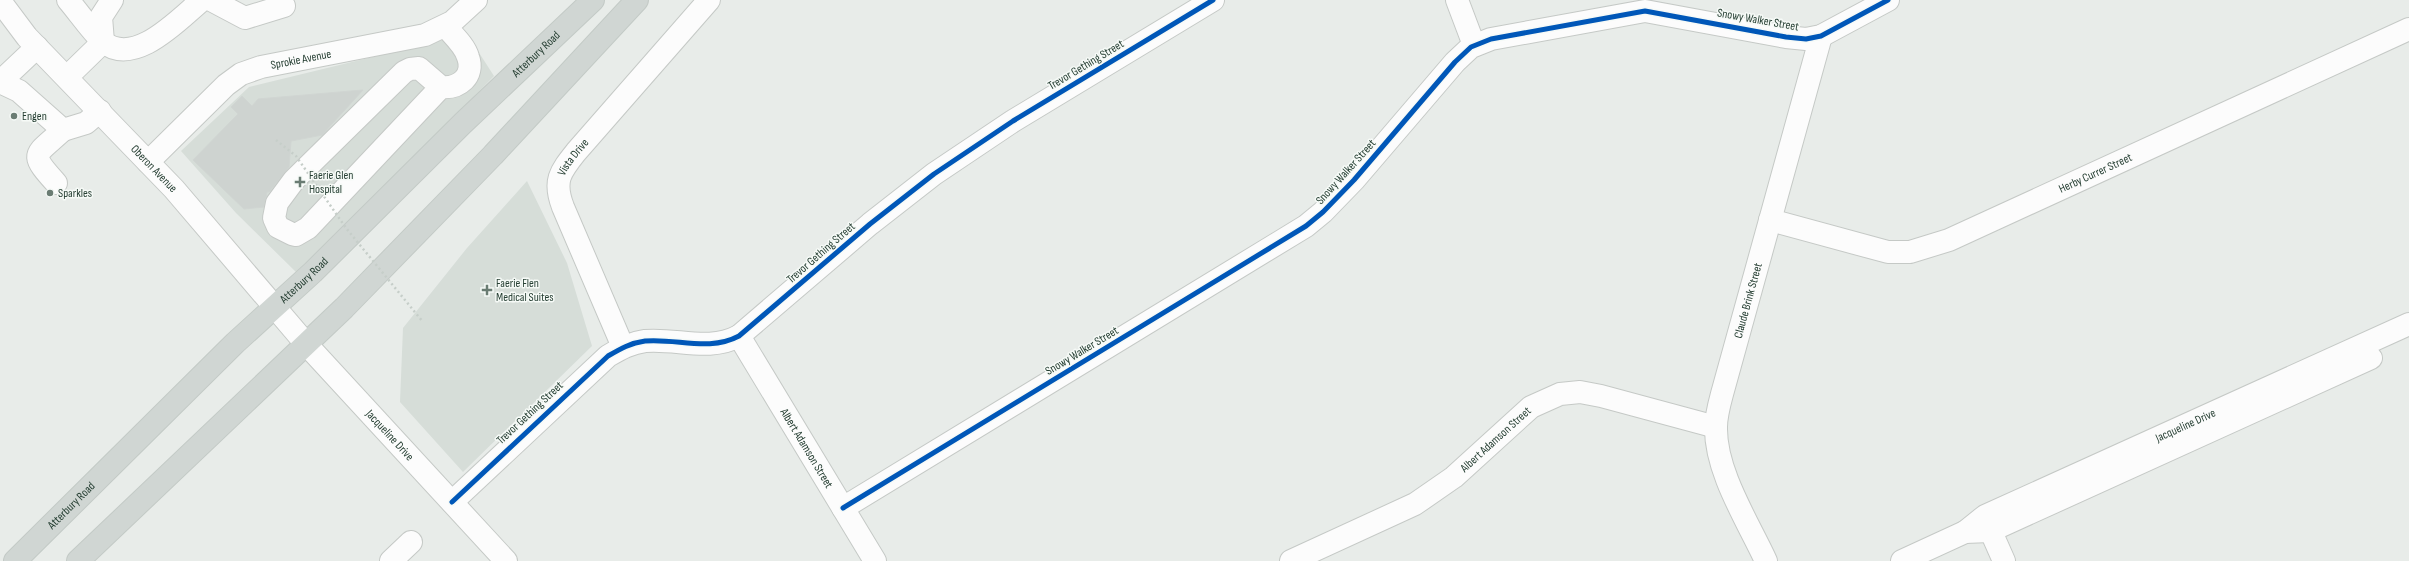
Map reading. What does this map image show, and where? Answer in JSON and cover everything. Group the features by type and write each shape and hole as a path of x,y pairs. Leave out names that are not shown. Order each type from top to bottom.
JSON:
{"main road":[{"name":"Atterbury Road","path":"15,561 235,343 593,0"},
{"path":"78,561 307,345 494,155 637,0"}],"street":[{"path":"68,0 103,42 119,48 138,48 153,40 202,0"},
{"path":"103,42 101,17 112,0"},
{"path":"211,0 245,18 284,6"},
{"name":"Sprokie Avenue","path":"148,162 226,85 241,74 261,67 424,35 446,26 476,0"},
{"name":"Vista Drive","path":"623,347 563,207 557,190 558,181 563,170 576,152 709,0"},
{"name":"Trevor Gething Street","path":"452,502 593,368 623,347 652,341 718,343 739,336 851,239 934,174 1013,121 1213,0"},
{"path":"1457,0 1474,45"},
{"name":"Snowy Walker Street","path":"843,508 1306,226 1323,212 1354,180 1455,62 1474,45 1491,38 1645,11 1664,6 1786,37 1806,39 1821,36 1888,0"},
{"name":"Oberon Avenue","path":"0,1 32,42 148,162 274,307"},
{"name":"Oberon Avenue","path":"0,19 32,42"},
{"path":"441,87 308,228 296,234 292,234 278,227 274,218 277,203 294,180 404,72 410,69 419,68 441,87 454,87 462,84 469,69 468,55 446,26"},
{"name":"Herby Currer Street","path":"1770,220 1888,252 1922,250 1956,236 2409,29"},
{"name":"Claude Brink Street","path":"1766,561 1726,475 1718,446 1716,427 1722,394 1821,36"},
{"path":"32,42 0,82 19,91 63,130"},
{"path":"67,77 103,42"},
{"path":"56,183 39,164 37,158 39,152 63,130 86,123 100,111"},
{"name":"Jacqueline Drive","path":"274,307 307,345 506,561"},
{"name":"Jacqueline Drive","path":"1987,523 2409,324"},
{"name":"Albert Adamson Street","path":"739,336 875,561"},
{"name":"Jacqueline Drive","path":"1902,561 1965,532 2409,340"},
{"name":"Albert Adamson Street","path":"1291,561 1415,504 1428,496 1454,477 1531,407 1548,398 1569,393 1591,394 1716,427"},
{"path":"1987,523 2004,561"},
{"path":"391,561 411,542"}],"path":[{"path":"276,140 296,156 346,228 423,322"}],"shaded area":[{"name":"Faerie Glen Hospital","path":"467,34 494,76 346,228 298,274 236,213 181,151 249,87"},
{"path":"527,181 567,263 592,346 463,472 400,402 403,328 467,248"}],"building":[{"path":"363,90 322,135 291,141 289,167 269,192 267,192 264,207 244,209 193,160 238,114 231,107 242,96 252,106 258,99"}],"cycle path":[{"path":"452,502 608,356 630,345 645,341 705,344 728,341 739,336 870,224 934,174 1013,121 1213,0"},
{"path":"843,508 1306,226 1323,212 1354,180 1455,62 1471,47 1491,39 1645,11 1786,37 1806,39 1821,36 1888,0"}],"place":[{"name":"Engen","path":"14,116"},
{"name":"Faerie Glen Hospital","path":"300,182"},
{"name":"Sparkles","path":"50,193"},
{"name":"Faerie Flen Medical Suites","path":"487,290"}]}
